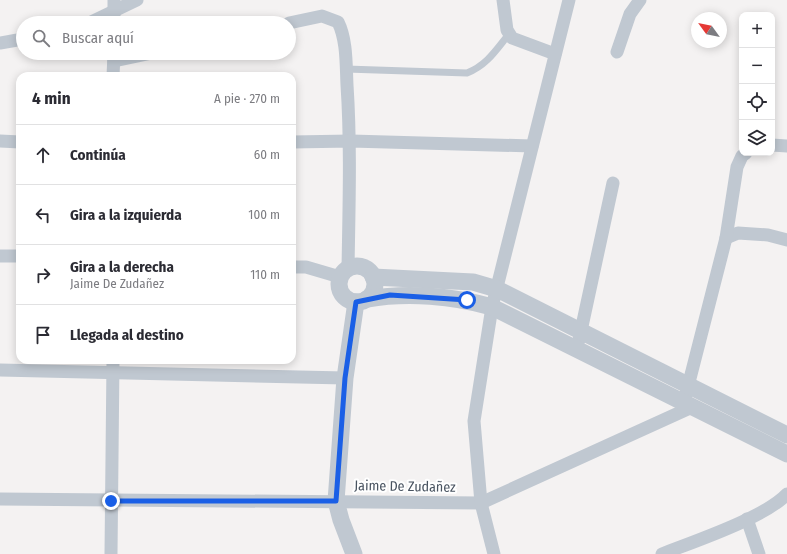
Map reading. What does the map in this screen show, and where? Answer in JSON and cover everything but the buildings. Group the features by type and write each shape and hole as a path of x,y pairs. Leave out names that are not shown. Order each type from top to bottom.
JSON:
{"street":[{"path":"114,12 137,0"},
{"path":"503,0 506,30 512,38 555,54"},
{"path":"494,554 481,504 474,421 492,307 569,0"},
{"path":"617,52 630,14 640,0"},
{"path":"296,22 322,16 338,22 342,30 350,141 344,273 339,289 345,299 362,301 390,295 467,300 492,307 576,349 688,398 787,435"},
{"path":"0,43 16,40"},
{"path":"113,72 114,60"},
{"path":"0,141 16,142"},
{"path":"296,142 350,141 532,146"},
{"path":"775,145 787,146"},
{"path":"688,398 726,238 738,167 742,156"},
{"path":"576,349 613,183"},
{"path":"726,238 738,233 768,235 787,240"},
{"path":"0,256 16,256"},
{"path":"296,267 344,273 354,266 365,268 373,277 374,289 362,301 345,378 336,501 341,520 354,554"},
{"path":"373,277 473,282 497,289 581,332 688,398 787,454"},
{"path":"0,370 113,366 345,378"},
{"path":"111,554 113,366"},
{"name":"Jaime De Zudañez","path":"0,499 111,501 336,501 481,504 688,398"},
{"path":"662,554 747,519 785,500"},
{"path":"747,519 759,554"}],"lane":[{"path":"346,69 467,73 485,63 509,34"}],"route":[{"path":"111,501 336,501 345,378 356,302 362,302 368,299 390,295 467,300"}]}
